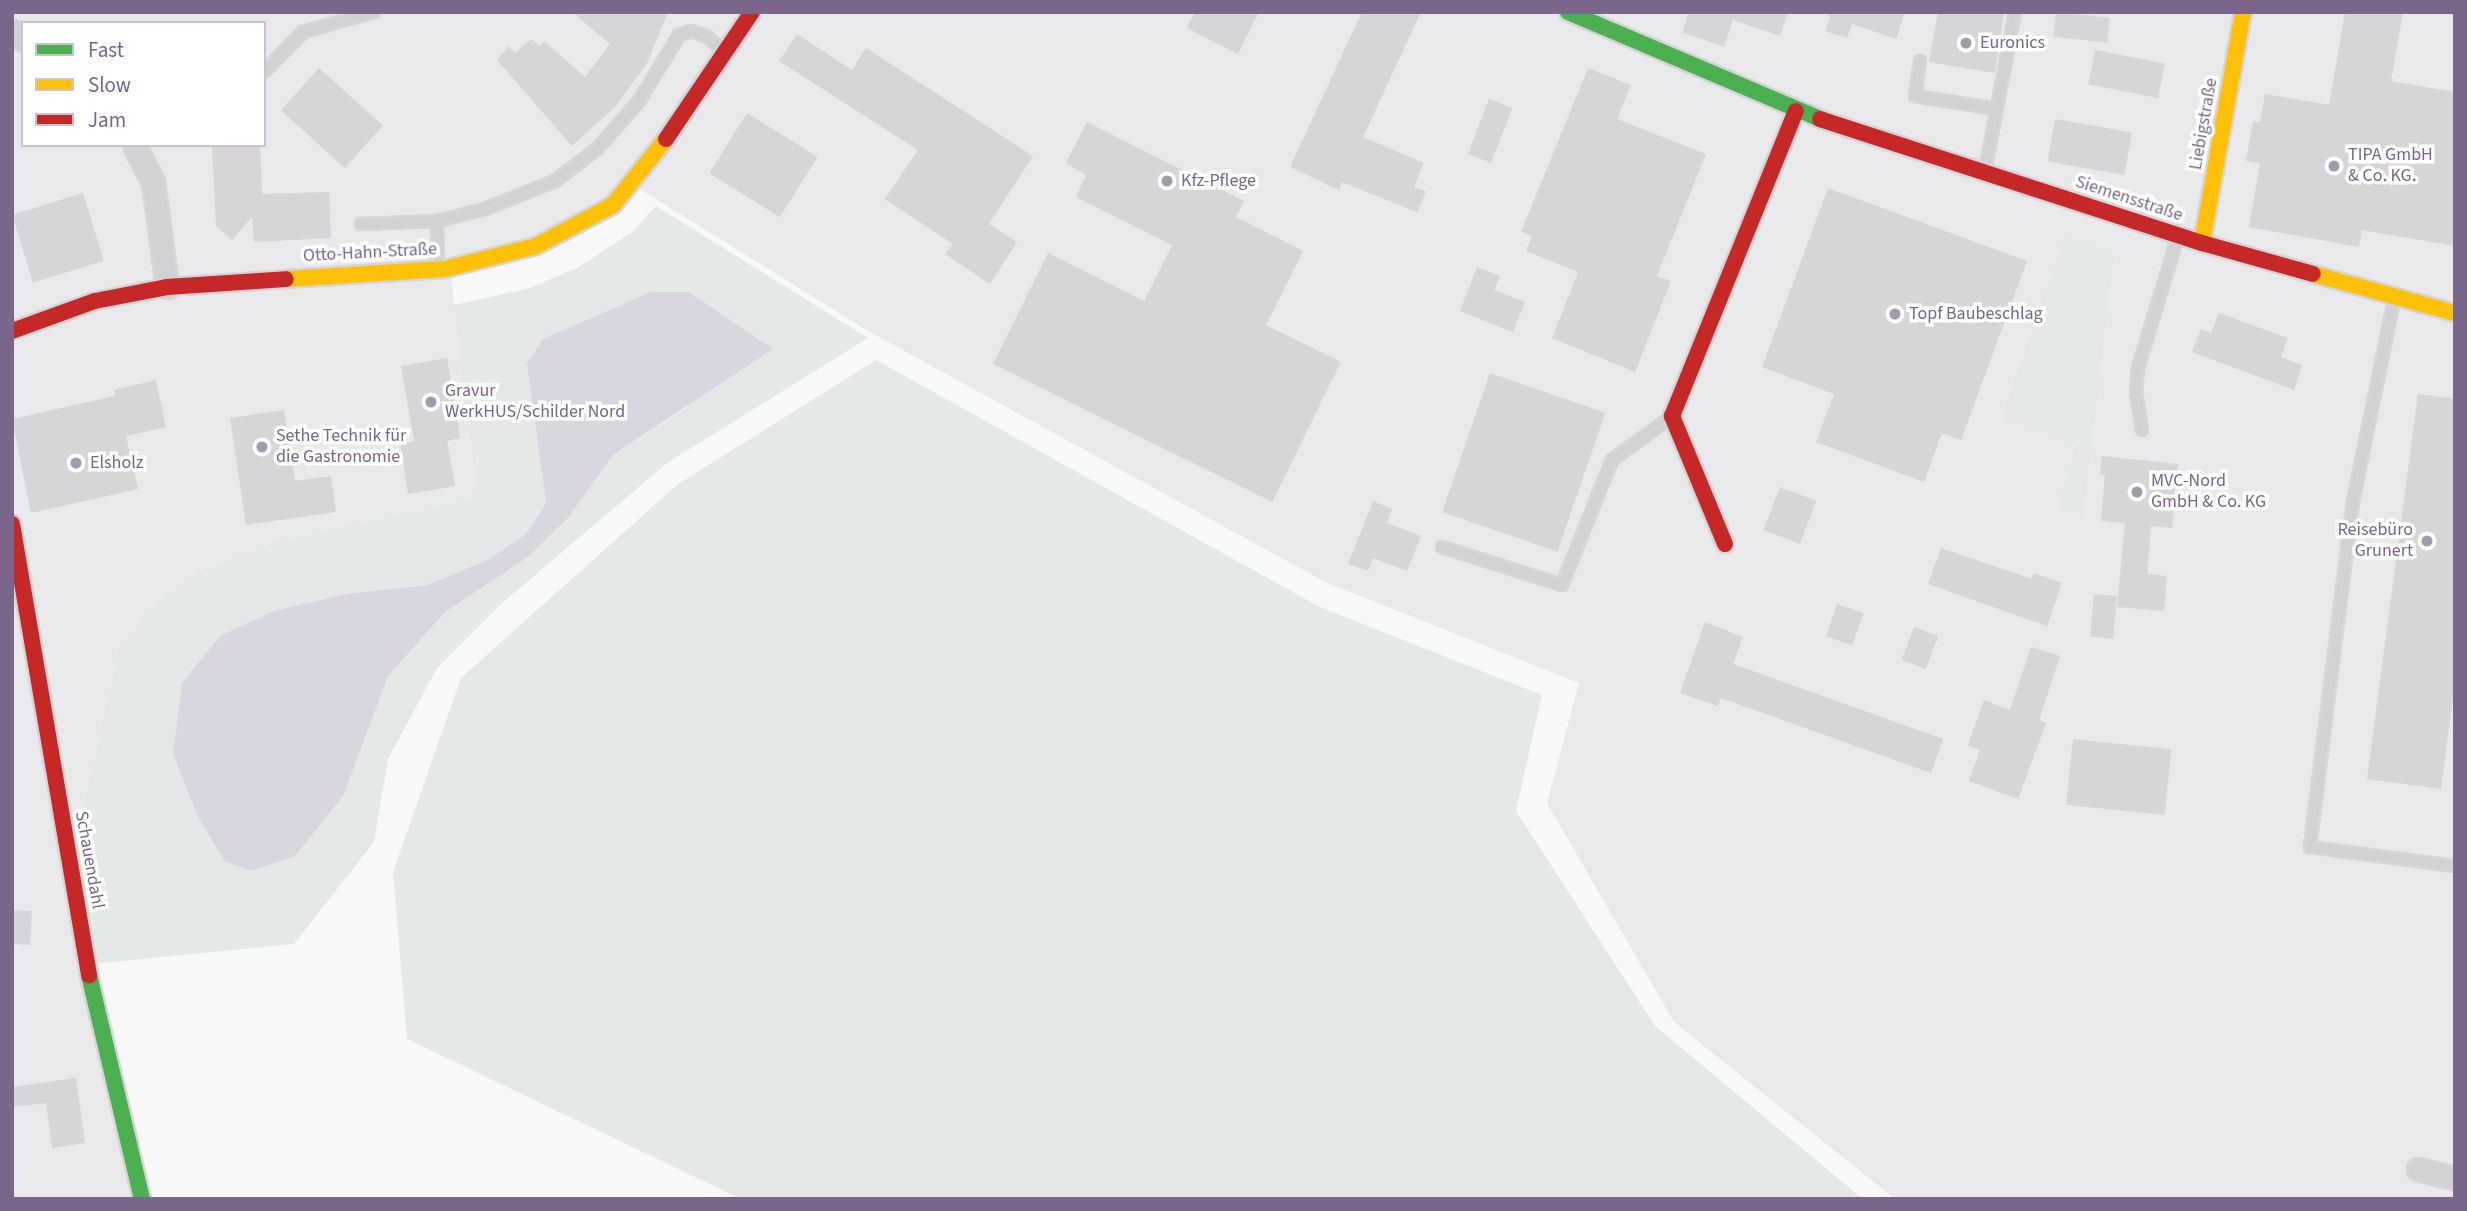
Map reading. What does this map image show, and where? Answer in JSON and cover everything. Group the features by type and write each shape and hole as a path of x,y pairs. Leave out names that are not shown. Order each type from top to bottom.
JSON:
{"street":[{"name":"Otto-Hahn-Straße","path":"12,331 95,301 167,286 438,270 536,246 612,205 689,111 751,12"},
{"name":"Siemensstraße","path":"1568,12 1796,111 2202,243 2455,313"},
{"name":"Liebigstraße","path":"2202,243 2243,12"},
{"path":"1725,544 1672,416 1796,111"},
{"path":"135,147 153,182 167,286"},
{"name":"Schauendahl","path":"12,524 90,977 142,1199"},
{"path":"2418,1169 2455,1178"}],"lane":[{"path":"266,70 303,32 374,12"},
{"path":"1985,173 2015,12"},
{"path":"361,224 437,221 485,209 555,181 597,149 639,101 679,35 691,31 706,36 725,52"},
{"path":"1920,61 1916,96 1997,109"},
{"path":"437,221 438,270"},
{"path":"2143,430 2136,394 2138,369 2179,235"},
{"path":"2394,297 2353,501 2310,847 2455,866"},
{"path":"1442,547 1562,584 1612,460 1672,416"}],"shaded area":[{"path":"12,12 2455,12 2455,1199 1895,1199 1674,1022 1547,803 1579,683 1325,582 868,331 622,178 607,196 532,236 449,260 477,497 275,542 206,568 93,964 151,1199 12,1199"},
{"path":"656,206 868,338 667,463 501,604 437,668 388,759 374,842 294,944 93,964 82,816 119,652 153,606 206,568 275,542 477,497 454,305 530,288 579,267 632,232","holes":["528,363 687,407 613,455 569,517 528,557 445,611 224,861 197,815 173,754 347,594 427,585 487,560 526,534 546,503"]},
{"path":"2065,235 2114,252 2083,516 2058,507 2076,445 2002,417"},
{"path":"651,292 689,292 773,349 613,455 569,517 528,557 445,612 388,676 343,796 295,856 251,871 224,861 197,815 173,754 182,683 220,636 274,611 346,594 427,585 487,560 526,534 546,503 527,363 543,339"},
{"path":"876,360 1318,606 1542,695 1516,811 1655,1026 1863,1199 741,1199 407,1039 393,872 461,678 678,484"}],"building":[{"path":"572,12 668,12 647,63 616,106 572,146 497,60 509,46 515,53 531,39 540,46 544,41 585,77 610,44"},
{"path":"1195,12 1259,12 1238,54 1187,28"},
{"path":"1362,12 1421,12 1363,137 1424,163 1414,187 1426,192 1417,212 1342,182 1339,190 1290,167"},
{"path":"1689,12 1788,12 1780,36 1733,20 1724,47 1682,32"},
{"path":"1827,12 1905,12 1896,39 1852,24 1847,38 1825,31 1830,17"},
{"name":"Euronics","path":"1938,12 2004,12 1995,73 1929,62"},
{"path":"2056,12 2110,18 2107,43 2053,37"},
{"path":"2345,12 2403,12 2391,81 2455,92 2455,246 2362,230 2359,247 2249,227 2260,163 2246,161 2253,121 2260,122 2265,94 2329,105"},
{"path":"797,34 852,70 866,48 1033,156 989,224 1017,242 990,284 945,254 953,244 885,199 918,150 779,61"},
{"path":"2095,50 2165,64 2158,98 2088,84"},
{"path":"319,68 383,126 345,168 281,110"},
{"path":"1588,68 1631,85 1617,119 1706,154 1657,276 1671,281 1635,372 1552,338 1578,272 1526,251 1532,236 1521,232"},
{"path":"1489,99 1512,108 1491,163 1468,154"},
{"path":"747,113 817,157 780,217 709,173"},
{"path":"2055,119 2132,133 2124,175 2048,161"},
{"path":"1087,122 1244,201 1236,217 1303,251 1266,325 1341,362 1272,502 993,364 1048,253 1144,301 1172,245 1076,197 1086,175 1066,163"},
{"path":"212,147 260,147 262,194 329,192 331,238 254,242 252,217 232,240 216,226"},
{"name":"Topf Baubeschlag","path":"1828,188 2027,261 1961,440 1942,433 1924,482 1816,442 1834,394 1762,367"},
{"path":"83,193 104,261 33,283 12,215"},
{"path":"1477,267 1500,276 1494,290 1525,302 1513,332 1460,311"},
{"path":"2219,313 2288,338 2281,357 2302,365 2294,390 2192,352 2201,329 2211,333"},
{"name":"Gravur WerkHUS/Schilder Nord","path":"447,358 460,438 447,441 455,486 408,494 400,444 414,441 401,366"},
{"path":"1490,373 1605,413 1557,552 1442,512"},
{"name":"Elsholz","path":"156,380 166,427 126,436 138,489 31,513 12,419 115,396 114,390"},
{"name":"Reisebüro Grunert","path":"2418,394 2455,399 2455,682 2441,789 2367,779"},
{"name":"Sethe Technik für die Gastronomie","path":"284,410 295,481 331,476 336,512 246,525 230,418"},
{"name":"MVC-Nord GmbH & Co. KG","path":"2102,456 2178,464 2172,528 2151,526 2147,574 2167,576 2164,611 2117,607 2125,523 2101,521 2105,475 2100,474"},
{"path":"1780,487 1816,501 1800,544 1764,530"},
{"path":"1373,501 1392,509 1387,523 1421,536 1407,571 1373,558 1368,571 1348,564"},
{"path":"1941,548 2032,579 2034,573 2062,583 2047,626 1928,584"},
{"path":"2094,594 2117,596 2113,639 2090,637"},
{"path":"1837,604 1863,613 1852,645 1826,636"},
{"path":"1705,622 1743,637 1733,664 1943,739 1931,773 1721,698 1718,706 1680,693"},
{"path":"1914,627 1938,636 1926,669 1901,660"},
{"path":"2031,647 2060,656 2039,720 2046,723 2018,799 1969,781 1980,750 1968,745 1984,700 2010,710"},
{"path":"2073,739 2171,749 2165,815 2066,805"},
{"path":"12,910 32,911 30,945 12,944"},
{"path":"76,1078 85,1143 52,1148 46,1103 12,1107 12,1087"}],"traffic: fast":[{"path":"1568,12 1820,119"},
{"path":"89,975 142,1199"}],"traffic: slow":[{"path":"2202,243 2243,12"},
{"path":"286,279 445,269 536,246 613,205 666,139"},
{"path":"2313,274 2455,313"}],"traffic: jam":[{"path":"666,139 752,12"},
{"path":"1725,544 1672,416 1796,111"},
{"path":"1820,119 2202,243 2313,274"},
{"path":"12,331 95,301 167,287 286,279"},
{"path":"12,524 89,975"}],"place":[{"name":"Euronics","path":"1966,43"},
{"name":"TIPA GmbH & Co. KG.","path":"2334,166"},
{"name":"Kfz-Pflege","path":"1167,181"},
{"name":"Topf Baubeschlag","path":"1895,314"},
{"name":"Gravur WerkHUS/Schilder Nord","path":"431,402"},
{"name":"Sethe Technik für die Gastronomie","path":"262,447"},
{"name":"Elsholz","path":"76,463"},
{"name":"MVC-Nord GmbH & Co. KG","path":"2137,492"},
{"name":"Reisebüro Grunert","path":"2427,541"}]}
